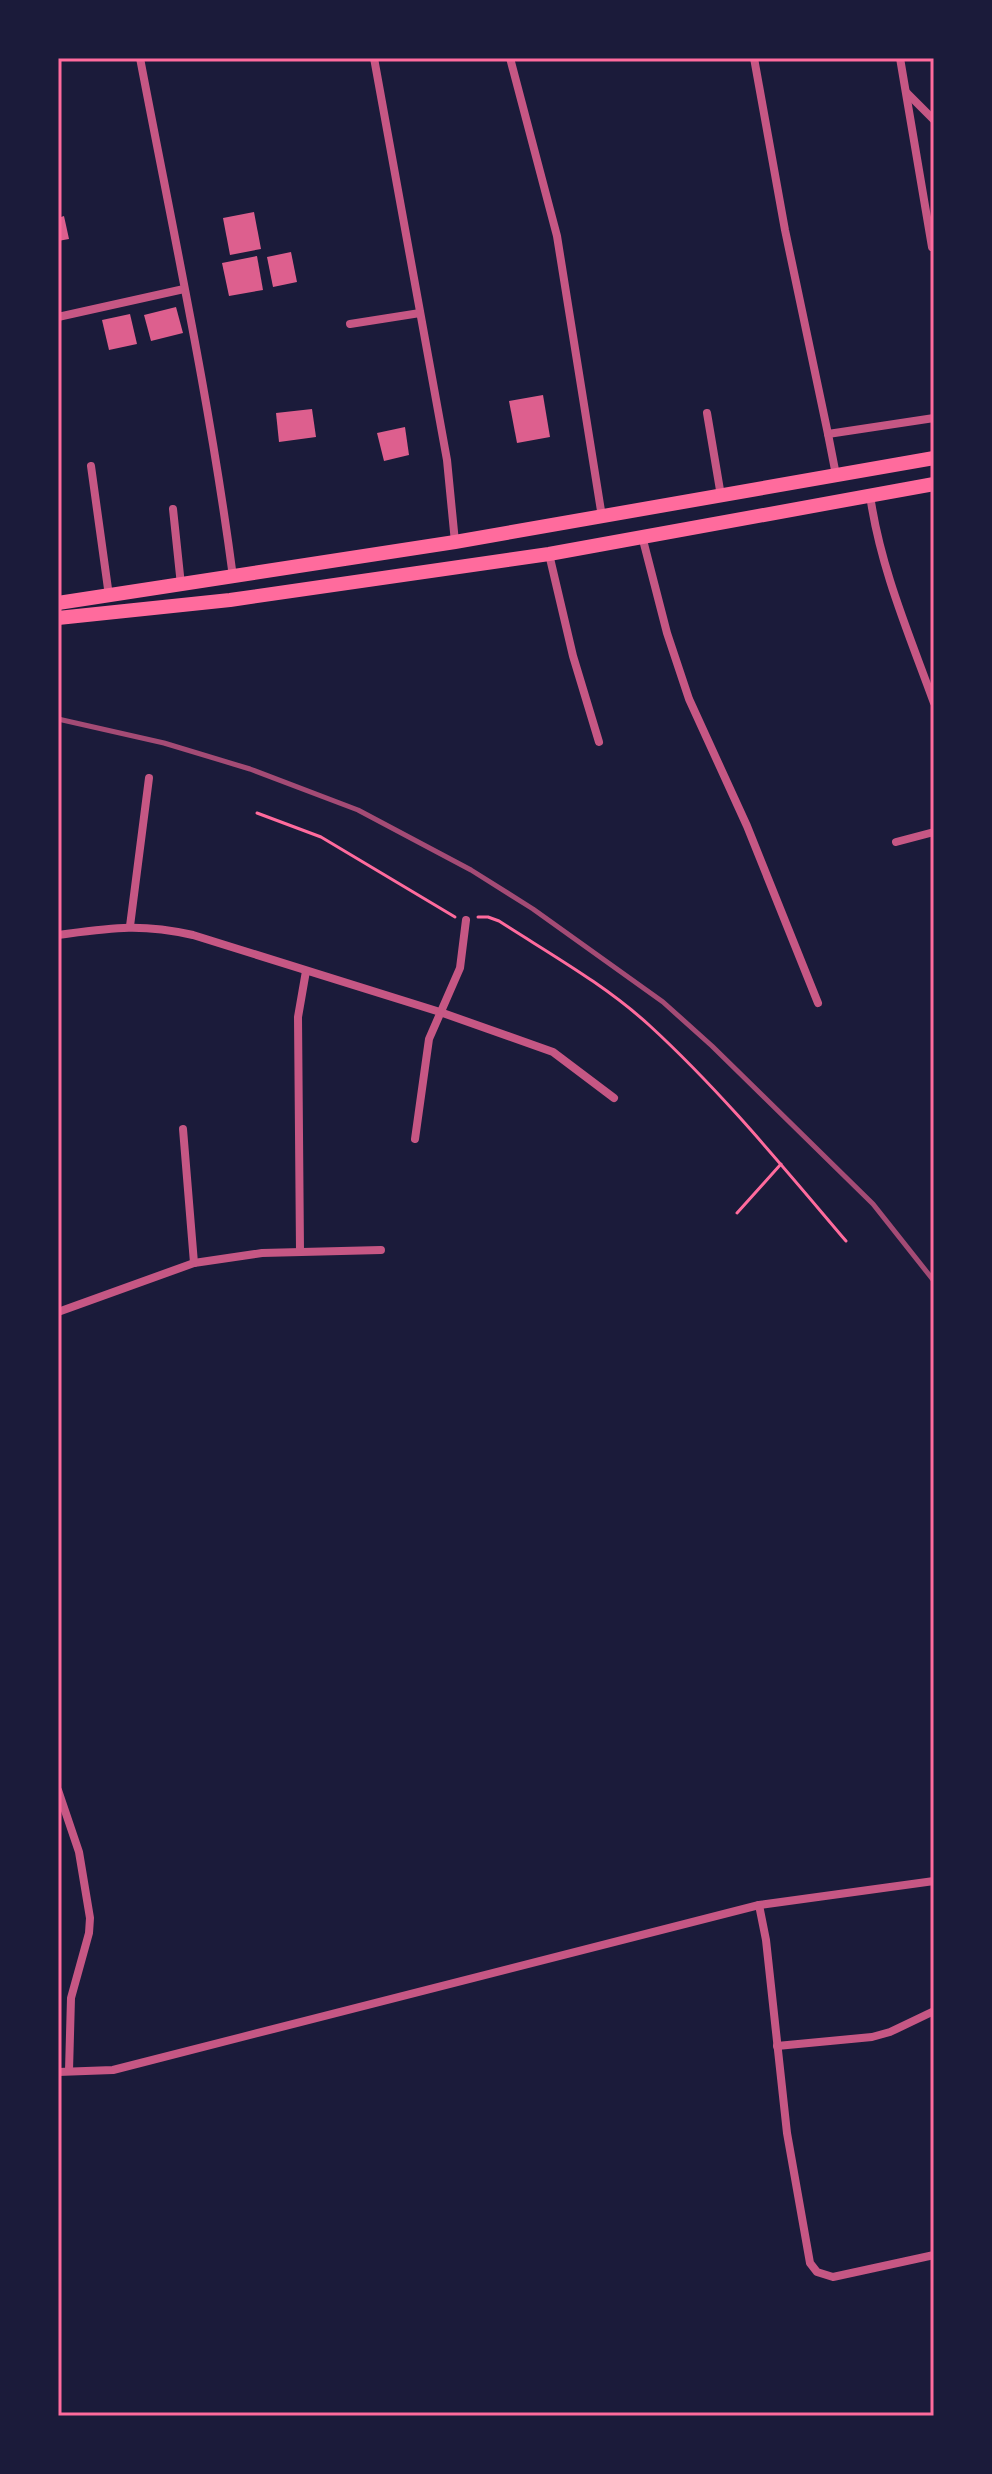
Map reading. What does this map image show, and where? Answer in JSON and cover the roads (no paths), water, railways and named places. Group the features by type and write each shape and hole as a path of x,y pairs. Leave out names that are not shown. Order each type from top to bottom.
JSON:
{"main road":[{"path":"58,603 455,542 934,458"},
{"path":"865,470 870,495"},
{"path":"58,618 244,598 549,554 934,484"}],"street":[{"path":"140,58 221,480 233,577"},
{"path":"374,58 452,495 455,542"},
{"path":"510,58 557,236 602,517"},
{"path":"754,58 785,230 836,475"},
{"path":"900,58 932,247"},
{"path":"906,92 934,120"},
{"path":"58,317 184,289"},
{"path":"350,324 420,313"},
{"path":"707,413 721,496"},
{"path":"828,434 934,418"},
{"path":"91,466 109,597"},
{"path":"870,495 875,532 886,571 934,703"},
{"path":"173,509 181,586"},
{"path":"642,536 684,688 747,826 818,1003"},
{"path":"549,554 570,643 599,742"},
{"path":"130,926 149,778"},
{"path":"896,842 934,832"},
{"path":"415,1139 429,1039 460,968 466,920"},
{"path":"58,935 130,926 193,935 440,1012 553,1052 614,1098"},
{"path":"300,1251 298,1017 306,971"},
{"path":"183,1129 194,1263"},
{"path":"58,1312 194,1263 262,1253 381,1250"},
{"path":"58,1790 77,1843 90,1918 87,1943 71,1998 69,2071"},
{"path":"58,2072 113,2070 759,1905 934,1881"},
{"path":"759,1905 766,1940 789,2148 803,2236 813,2270 833,2277 934,2255"},
{"path":"777,2046 872,2037 934,2011"}],"railway":[{"path":"58,719 164,743 250,769 358,810 471,870 533,909 663,1002 712,1046 873,1204 934,1281"}]}
